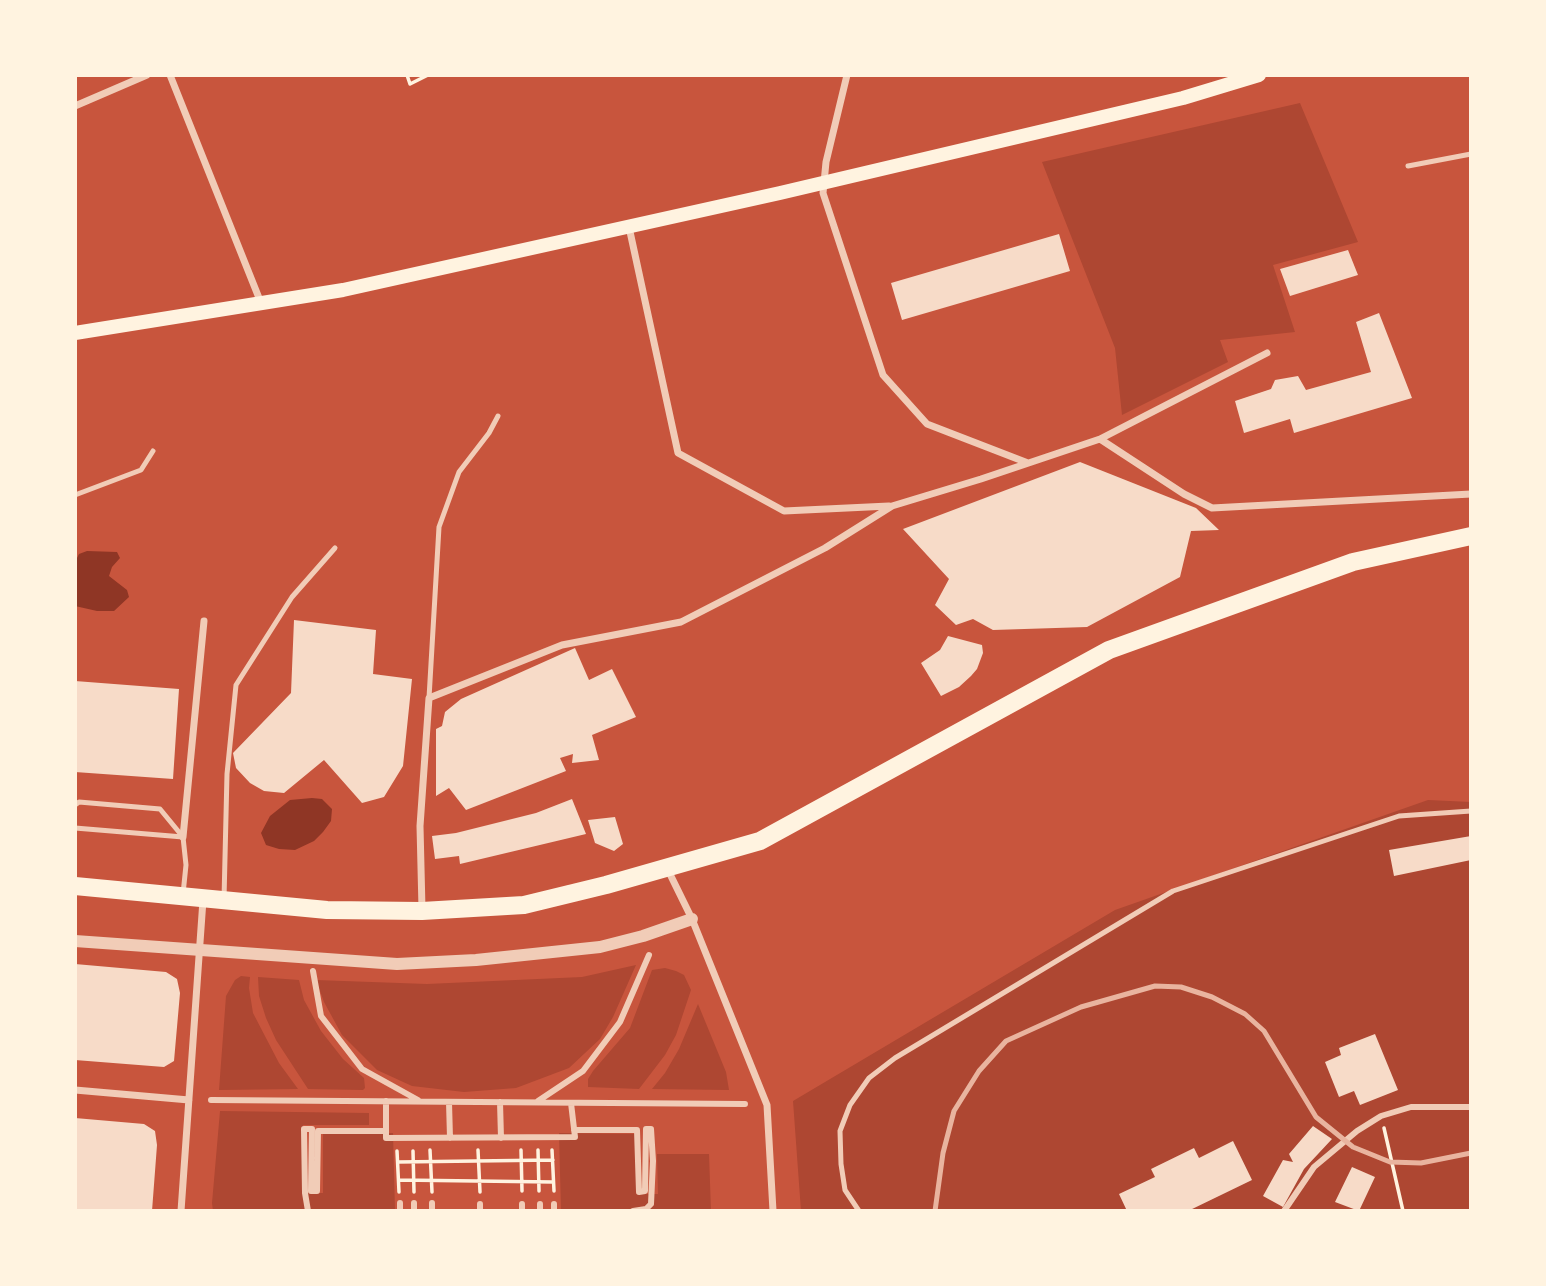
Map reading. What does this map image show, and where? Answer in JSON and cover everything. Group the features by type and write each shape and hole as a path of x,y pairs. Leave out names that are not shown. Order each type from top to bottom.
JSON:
{"main road":[{"path":"75,334 343,290 824,183 1170,101 1259,75"},
{"path":"75,886 327,910 422,911 524,905 760,841 1109,650 1353,562 1471,537"}],"street":[{"path":"75,106 147,75"},
{"path":"170,75 261,303"},
{"path":"848,75 826,162 825,200 883,375 927,424 1028,463"},
{"path":"629,226 678,453 784,511 892,506"},
{"path":"422,911 420,826 429,698 562,645 681,622 825,548 892,506 1100,439 1267,354"},
{"path":"1100,439 1185,494 1212,508 1471,494"},
{"path":"183,837 204,621"},
{"path":"667,868 692,919 767,1105 773,1211"},
{"path":"181,1211 203,900"},
{"path":"75,941 397,964 476,960 600,947 692,919"},
{"path":"536,1102 583,1071 620,1021 649,955"},
{"path":"313,971 321,1016 362,1069 421,1102"},
{"path":"75,1090 189,1100"},
{"path":"211,1100 744,1104"},
{"path":"386,1101 386,1138 575,1137 571,1102"},
{"path":"449,1102 450,1138"},
{"path":"500,1102 501,1138"},
{"path":"1284,1211 1314,1167 1357,1131 1381,1116 1411,1107 1471,1107"},
{"path":"308,1211 305,1194 304,1129 312,1129 311,1191 317,1191 318,1131 386,1131"},
{"path":"574,1130 637,1130 639,1192 645,1191 646,1129 651,1129 651,1203 647,1210 633,1211"}],"lane":[{"path":"1408,166 1471,154"},
{"path":"429,698 439,527 459,472 489,433 498,416"},
{"path":"75,495 141,470 153,452"},
{"path":"224,902 227,774 236,685 292,597 335,548"},
{"path":"75,806 79,802 160,808 183,837 186,865 183,897"},
{"path":"859,1211 845,1190 840,1131 850,1105 869,1078 895,1058 1173,891 1399,816 1471,811"},
{"path":"75,828 183,837"}],"path":[{"path":"407,75 410,84 428,75"},
{"path":"1381,1116 1403,1211"},
{"path":"396,1138 400,1207"},
{"path":"412,1138 414,1207"},
{"path":"430,1138 432,1207"},
{"path":"478,1138 480,1207"},
{"path":"520,1138 522,1208"},
{"path":"538,1138 540,1208"},
{"path":"552,1138 554,1208"},
{"path":"398,1162 553,1160"},
{"path":"399,1180 553,1182"}],"shaded area":[{"path":"1300,103 1358,242 1273,265 1295,332 1220,340 1228,362 1122,415 1115,348 1042,162"},
{"path":"87,551 117,552 120,558 112,567 109,576 127,590 129,597 114,611 97,611 75,606 76,560 79,554"},
{"path":"322,799 332,809 331,821 323,832 314,841 295,850 266,845 261,833 270,816 290,800"},
{"path":"1428,800 1471,802 1471,1211 801,1211 793,1101 1115,910"},
{"path":"636,965 600,1039 569,1068 516,1088 464,1092 412,1086 377,1070 342,1035 324,1002 316,980 427,984 582,977"},
{"path":"665,968 684,975 691,990 676,1035 665,1055 639,1089 588,1087 588,1079 593,1071 630,1028 652,970"},
{"path":"241,976 250,977 253,1013 279,1063 298,1089 219,1090 226,996 235,980"},
{"path":"258,977 299,980 304,1000 321,1031 343,1059 364,1078 363,1090 308,1089 276,1040 266,1018 259,996"},
{"path":"698,1004 726,1072 729,1090 652,1089 679,1049"},
{"path":"220,1111 369,1113 369,1125 303,1125 304,1193 323,1193 323,1133 393,1133 395,1211 213,1211"},
{"path":"559,1133 636,1134 636,1194 658,1194 657,1154 709,1154 711,1211 561,1211"}],"building":[{"path":"1059,234 1070,271 902,320 891,283"},
{"path":"1348,250 1358,275 1290,296 1280,269"},
{"path":"1379,313 1412,398 1294,433 1290,419 1244,433 1235,401 1271,389 1275,380 1298,376 1306,390 1371,372 1356,322"},
{"path":"1080,462 1196,508 1219,530 1191,531 1180,577 1087,627 993,630 973,619 956,625 935,605 949,579 903,529"},
{"path":"294,620 376,630 373,674 412,679 403,766 384,797 362,803 324,760 284,793 264,791 250,783 236,768 233,753 291,693"},
{"path":"948,636 982,645 983,653 971,676 959,687 941,696 921,663 940,650"},
{"path":"575,648 589,680 612,669 636,717 592,735 599,760 572,763 573,754 560,758 566,771 466,810 449,788 436,796 436,729 442,726 445,712 461,699"},
{"path":"75,681 179,689 173,779 75,772"},
{"path":"572,799 586,834 460,864 459,856 435,859 432,836 456,833 536,813"},
{"path":"615,817 623,844 614,851 595,843 588,820"},
{"path":"1471,836 1471,860 1394,876 1389,850"},
{"path":"75,964 166,972 177,979 180,993 174,1061 164,1067 75,1060"},
{"path":"1375,1034 1398,1090 1360,1105 1354,1091 1339,1097 1325,1062 1341,1055 1339,1048"},
{"path":"75,1118 144,1124 155,1131 157,1145 152,1211 75,1211"},
{"path":"1313,1126 1332,1139 1304,1169 1283,1207 1263,1196 1283,1160 1293,1162 1289,1154"},
{"path":"1233,1141 1252,1180 1188,1211 1127,1211 1119,1194 1155,1177 1151,1169 1194,1148 1199,1158"},
{"path":"1352,1167 1375,1177 1359,1211 1335,1202"}],"railway":[{"path":"935,1211 943,1153 954,1111 979,1071 1006,1041 1081,1007 1155,986 1181,987 1212,997 1245,1014 1264,1031 1316,1117 1353,1147 1390,1162 1421,1163 1471,1153"}]}
